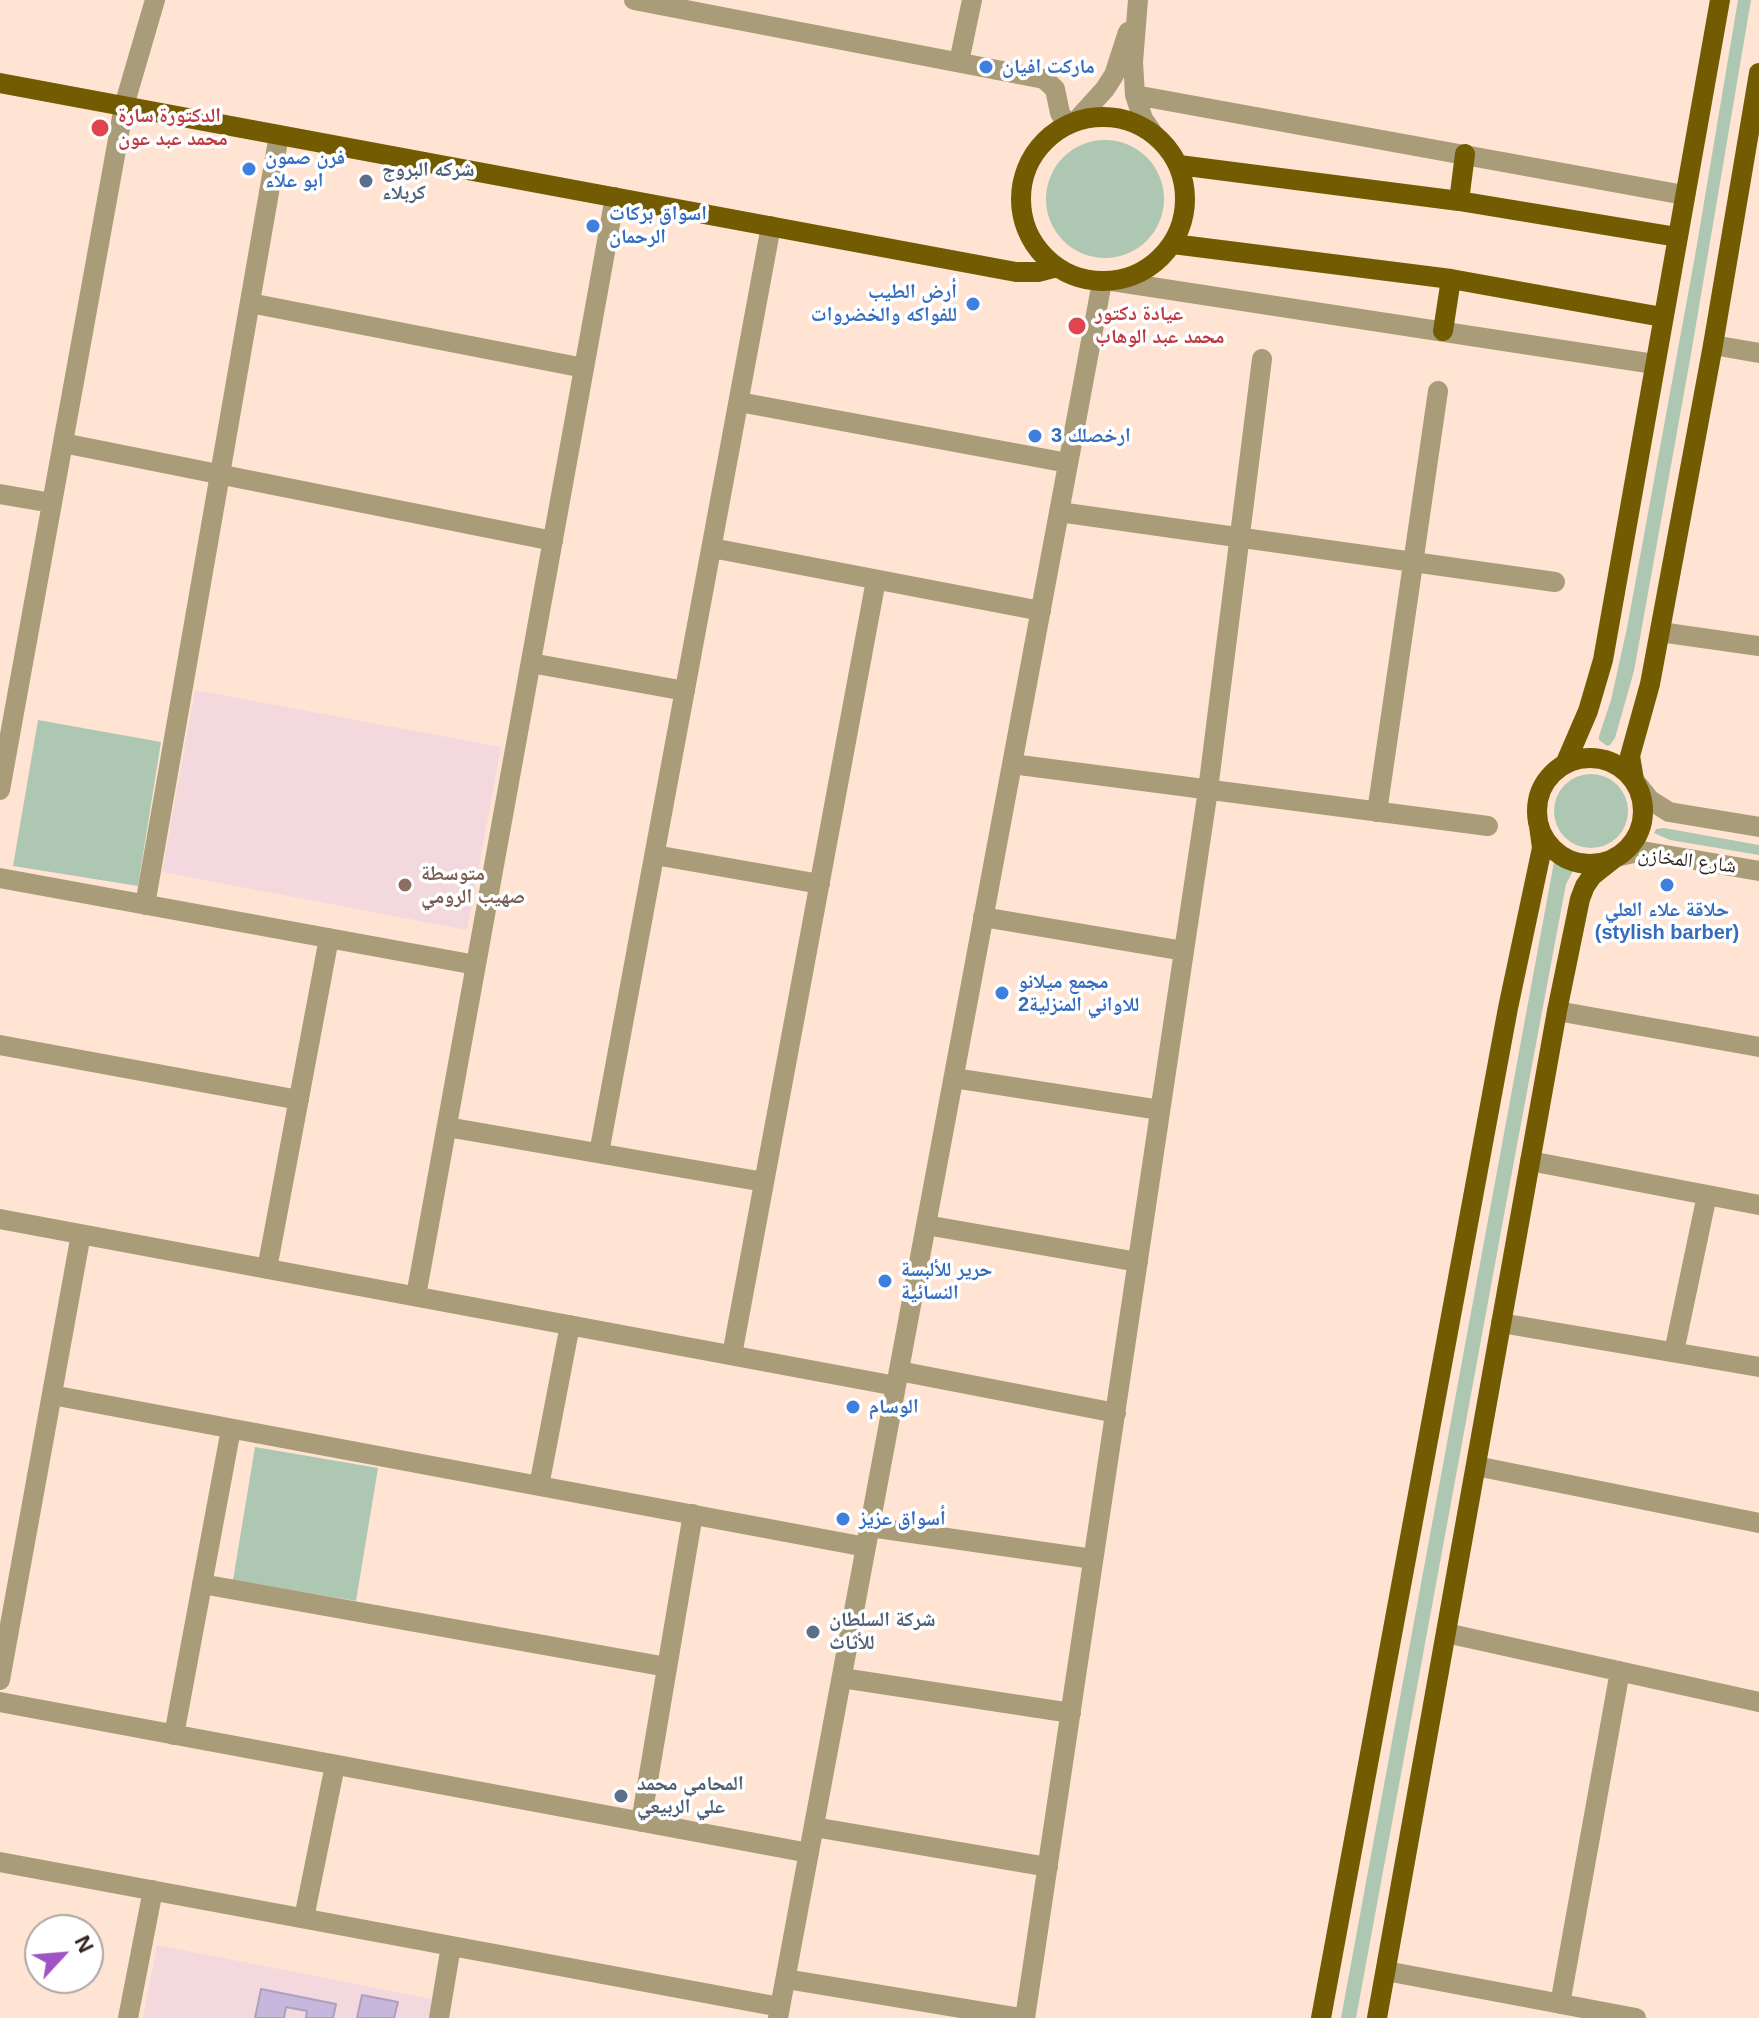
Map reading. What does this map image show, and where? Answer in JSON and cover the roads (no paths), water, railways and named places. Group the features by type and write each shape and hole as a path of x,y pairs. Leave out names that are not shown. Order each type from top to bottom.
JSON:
{"main road":[{"path":"1566,762 1588,711 1603,660 1720,0"},
{"path":"1377,2018 1557,1011 1585,886 1600,868 1634,839 1643,815 1630,756 1650,684 1660,632 1759,73"},
{"path":"0,83 1016,272 1038,272 1057,267"},
{"path":"1107,116 1123,118 1152,132 1179,165 1186,192 1184,219 1173,244 1157,262 1135,275 1107,281 1078,277 1057,267 1033,242 1022,209 1021,192 1031,159 1040,145 1072,122 1107,116"},
{"path":"1459,201 1465,154"},
{"path":"1179,165 1459,201 1677,237"},
{"path":"1173,244 1451,279 1662,317"},
{"path":"1443,331 1451,279"},
{"path":"1321,2018 1508,1008 1542,848 1536,807 1541,789 1552,773 1566,762 1585,757 1603,759 1620,767 1634,780"},
{"path":"1539,826 1547,843 1561,856 1579,863 1598,864 1616,857"}],"street":[{"path":"0,790 124,106 155,0"},
{"path":"634,0 1044,79 1055,89 1060,113 1072,122 1093,105 1114,75 1136,7"},
{"path":"959,62 972,0"},
{"path":"1136,7 1135,95 1143,119 1152,132"},
{"path":"1135,95 1684,195"},
{"path":"145,905 279,135"},
{"path":"416,1296 615,197"},
{"path":"599,1153 771,226"},
{"path":"0,1862 451,1946 779,2013 1068,463 1107,281 1654,364"},
{"path":"250,303 584,368"},
{"path":"1713,345 1759,353"},
{"path":"786,1979 1023,2018 1208,790 1262,359"},
{"path":"1377,812 1438,391"},
{"path":"739,402 1068,463"},
{"path":"63,443 553,541"},
{"path":"0,494 52,503"},
{"path":"1059,512 1555,582"},
{"path":"712,548 1041,611"},
{"path":"732,1355 876,580"},
{"path":"1660,632 1759,646"},
{"path":"531,663 685,691"},
{"path":"1012,764 1488,826"},
{"path":"1634,780 1650,800 1669,812 1759,827"},
{"name":"شارع المخازن","path":"1616,857 1642,851 1759,871"},
{"path":"655,855 820,884"},
{"path":"0,878 476,965"},
{"path":"983,917 1184,951"},
{"path":"267,1269 329,938"},
{"path":"1557,1011 1759,1047"},
{"path":"0,1045 299,1100"},
{"path":"954,1078 1160,1110"},
{"path":"447,1127 764,1182"},
{"path":"1530,1161 1759,1205"},
{"path":"1674,1352 1707,1195"},
{"path":"0,1219 732,1355 1116,1413"},
{"path":"926,1225 1138,1262"},
{"path":"0,1680 81,1234"},
{"path":"1501,1323 1759,1367"},
{"path":"539,1486 570,1325"},
{"path":"52,1395 693,1514 868,1537 1093,1559"},
{"path":"174,1735 231,1429"},
{"path":"1476,1466 1759,1523"},
{"path":"641,1822 693,1514"},
{"path":"202,1584 667,1667"},
{"path":"1446,1633 1759,1702"},
{"path":"1560,2004 1620,1671"},
{"path":"842,1678 1071,1713"},
{"path":"0,1702 809,1853"},
{"path":"304,1918 335,1765"},
{"path":"814,1827 1048,1867"},
{"path":"128,2018 153,1890"},
{"path":"439,2018 451,1946"},
{"path":"1386,1971 1636,2018"}],"place":[{"name":"ماركت افيان","path":"986,67"},
{"name":"الدكتورة سارة محمد عبد عون","path":"100,128"},
{"name":"فرن صمون ابو علاء","path":"249,169"},
{"name":"شركه البروج كربلاء","path":"366,181"},
{"name":"اسواق بركات الرحمان","path":"593,226"},
{"name":"أرض الطيب للفواكه والخضروات","path":"973,304"},
{"name":"عيادة دكتور محمد عبد الوهاب","path":"1077,326"},
{"name":"ارخصلك 3","path":"1035,436"},
{"name":"متوسطة صهيب الرومي","path":"405,885"},
{"name":"حلاقة علاء العلي (stylish barber)","path":"1667,885"},
{"name":"مجمع ميلانو للاواني المنزلية2","path":"1002,993"},
{"name":"حرير للألبسة النسائية","path":"885,1281"},
{"name":"الوسام","path":"853,1407"},
{"name":"أسواق عزيز","path":"843,1519"},
{"name":"شركة السلطان للأثاث","path":"813,1632"},
{"name":"المحامي محمد علي الربيعي","path":"621,1796"}]}
